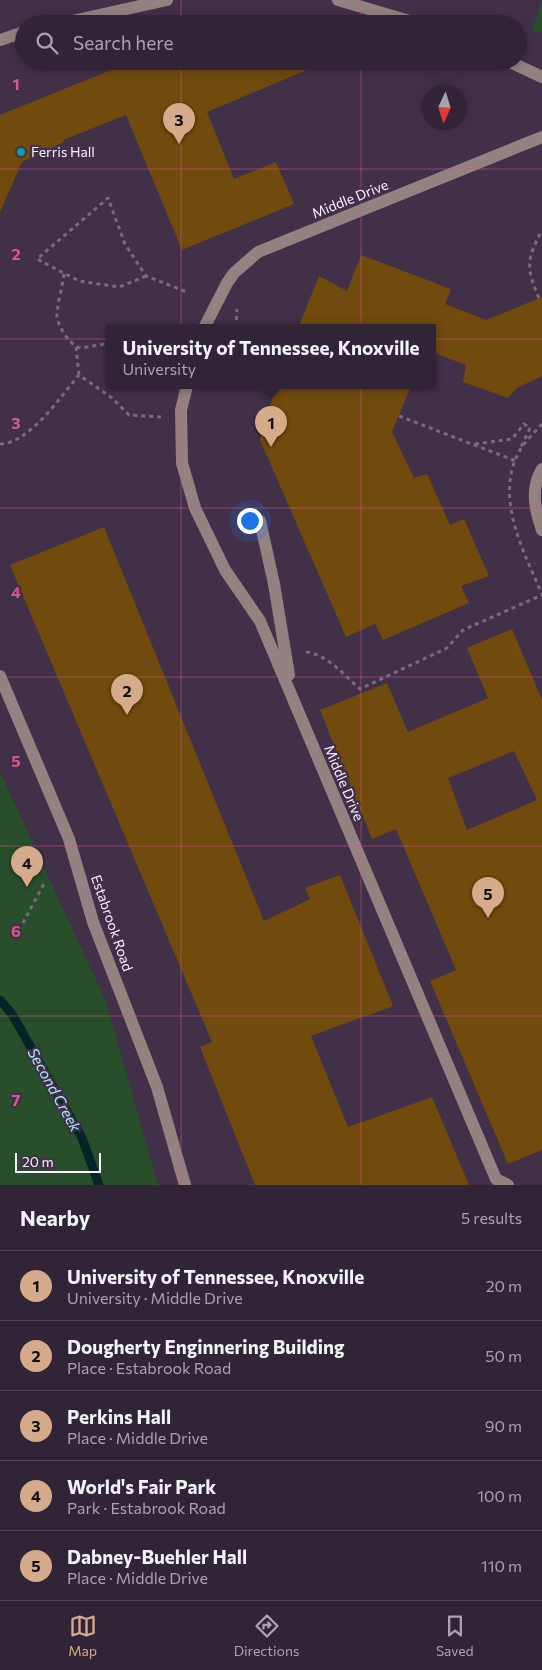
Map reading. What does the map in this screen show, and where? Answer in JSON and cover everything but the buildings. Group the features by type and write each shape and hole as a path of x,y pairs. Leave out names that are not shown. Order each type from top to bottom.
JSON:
{"street":[{"path":"100,15 167,0"},
{"path":"338,0 389,15"},
{"path":"0,40 15,35"},
{"path":"527,70 542,77"},
{"name":"Middle Drive","path":"206,324 234,273 258,252 542,137"},
{"name":"Middle Drive","path":"186,389 181,410 182,463 195,508 225,570 260,621 496,1179 508,1185"},
{"path":"542,468 534,490 535,508 542,530"},
{"path":"260,521 274,584 292,698"},
{"name":"Estabrook Road","path":"0,676 69,839 93,922 157,1087 185,1185"}],"path":[{"path":"146,276 119,287 79,281 37,259 108,198 125,244 146,276 187,292"},
{"path":"539,298 530,278 528,267 531,254 542,230"},
{"path":"0,444 6,444 23,436 35,426 79,375 76,347 66,336 57,317 64,274"},
{"path":"76,347 81,348 106,344"},
{"path":"79,375 112,398 129,415 167,417"},
{"path":"399,416 516,461"},
{"path":"473,445 512,439 524,424 530,428 518,454"},
{"path":"328,660 360,689 447,648 463,630 542,595"},
{"path":"19,930 45,882"}],"green space":[{"path":"542,0 542,32 532,31"},
{"path":"0,772 106,1002 158,1185 0,1185"}],"waterway":[{"name":"Second Creek","path":"0,1000 12,1014 82,1138 99,1185"}],"place":[{"name":"Perkins Hall","path":"179,144"},
{"name":"Ferris Hall","path":"21,152"},
{"name":"University of Tennessee, Knoxville","path":"271,447"},
{"name":"Dougherty Enginnering Building","path":"127,715"},
{"name":"World's Fair Park","path":"27,887"},
{"name":"Dabney-Buehler Hall","path":"488,918"}]}
